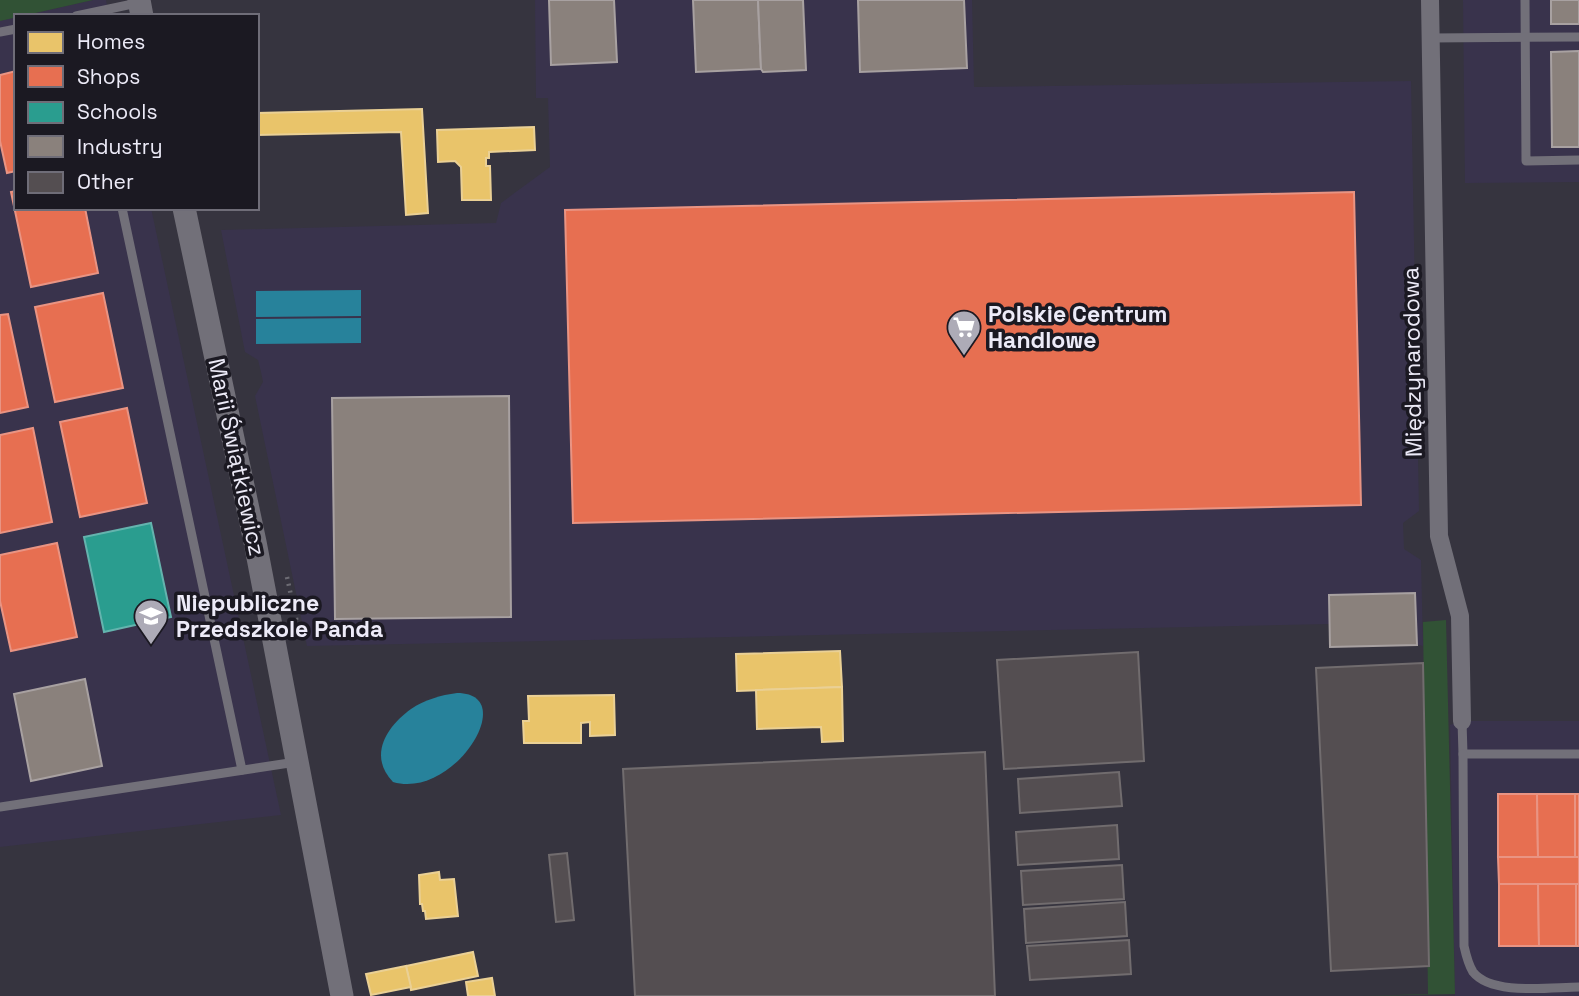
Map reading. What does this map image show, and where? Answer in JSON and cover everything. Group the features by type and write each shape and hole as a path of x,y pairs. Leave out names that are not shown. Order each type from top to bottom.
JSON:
{"street":[{"name":"Międzynarodowa","path":"1430,0 1440,536 1460,615 1462,722"},
{"name":"Marii Świątkiewicz","path":"184,210 255,542 342,996"}],"lane":[{"path":"1525,0 1526,161 1579,160"},
{"path":"86,14 140,6"},
{"path":"1431,38 1579,37"},
{"path":"122,210 242,770"},
{"path":"1462,722 1464,946 1468,961 1480,979 1492,986 1579,987"},
{"path":"1463,754 1579,754"},
{"path":"0,805 297,761"}],"shaded area":[{"path":"93,0 106,0 109,14 31,14"},
{"path":"535,0 972,0 974,87 1411,81 1419,511 1403,523 1404,549 1421,560 1423,646 1329,624 307,646 255,396 263,382 261,372 258,360 245,352 221,230 496,223 501,203 550,167 548,98 536,98"},
{"path":"1463,0 1579,0 1579,182 1465,183"},
{"path":"14,18 14,210 151,210 281,815 0,847 0,21"},
{"path":"1462,721 1579,721 1579,996 1455,996 1450,725"}],"green space":[{"path":"0,0 93,0 31,14 14,14 14,18 0,21"},
{"path":"1446,620 1455,994 1362,996 1428,994 1423,622"}],"water":[{"path":"361,290 361,316 256,317 256,291"},
{"path":"361,318 361,343 256,344 256,319"},
{"path":"457,693 475,698 483,709 481,726 472,744 457,762 438,776 416,783 393,782 382,762 381,752 383,742 394,724 416,706 433,698"}],"building: Homes":[{"path":"422,109 428,213 406,215 401,132 259,135 259,113"},
{"path":"534,127 535,150 489,152 486,166 490,166 491,200 462,200 461,167 455,161 438,162 437,130"},
{"path":"840,651 842,687 737,691 736,654"},
{"path":"842,687 843,741 822,742 821,727 757,729 756,690"},
{"path":"614,695 615,735 590,736 590,722 581,723 581,743 524,743 523,721 529,721 528,696"},
{"path":"439,872 440,880 454,879 458,916 426,919 420,904 419,875"},
{"path":"473,952 478,976 411,990 406,966"},
{"path":"406,966 411,987 371,995 366,974"},
{"path":"492,978 495,996 468,996 466,982"}],"building: Shops":[{"path":"14,72 14,171 7,173 0,141 0,75"},
{"name":"Polskie Centrum Handlowe","path":"1354,192 1361,505 573,523 565,210"},
{"path":"15,210 85,210 98,273 31,287"},
{"path":"103,293 123,388 55,402 35,307"},
{"path":"8,314 28,407 0,413 0,315"},
{"path":"127,408 147,503 80,517 60,422"},
{"path":"33,428 52,522 0,533 0,435"},
{"path":"57,543 77,637 11,651 0,601 0,555"},
{"path":"1498,794 1537,794 1538,857 1498,857"},
{"path":"1537,794 1575,794 1575,857 1538,857"},
{"path":"1575,794 1579,794 1579,857 1575,857"},
{"path":"1498,857 1579,857 1579,884 1499,884"},
{"path":"1499,884 1538,884 1539,946 1499,946"},
{"path":"1538,884 1576,884 1576,946 1539,946"},
{"path":"1576,884 1579,884 1579,946 1576,946"}],"building: Schools":[{"path":"151,523 171,617 104,632 84,537"}],"building: Industry":[{"path":"549,0 614,0 617,62 551,65"},
{"path":"693,0 758,0 761,69 696,72"},
{"path":"758,0 803,0 806,70 763,72"},
{"path":"858,0 964,0 967,68 860,72"},
{"path":"1551,0 1579,0 1579,24 1551,24"},
{"path":"1579,51 1579,147 1552,147 1551,52"},
{"path":"509,396 511,617 335,619 332,398"},
{"path":"1415,593 1417,645 1330,647 1329,595"},
{"path":"85,679 102,766 31,781 14,694"}],"building: Other":[{"path":"1138,652 1144,761 1004,769 997,660"},
{"path":"1423,663 1429,966 1331,971 1316,668"},
{"path":"985,752 995,996 635,996 623,769"},
{"path":"1119,772 1122,806 1020,813 1018,779"},
{"path":"1117,825 1119,859 1018,865 1016,832"},
{"path":"567,853 574,920 556,922 549,855"},
{"path":"1122,865 1124,899 1023,905 1021,871"},
{"path":"1125,902 1127,936 1026,943 1024,909"},
{"path":"1129,940 1131,974 1030,980 1027,946"}],"place":[{"name":"Polskie Centrum Handlowe","path":"964,357"},
{"name":"Niepubliczne Przedszkole Panda","path":"151,646"}]}
